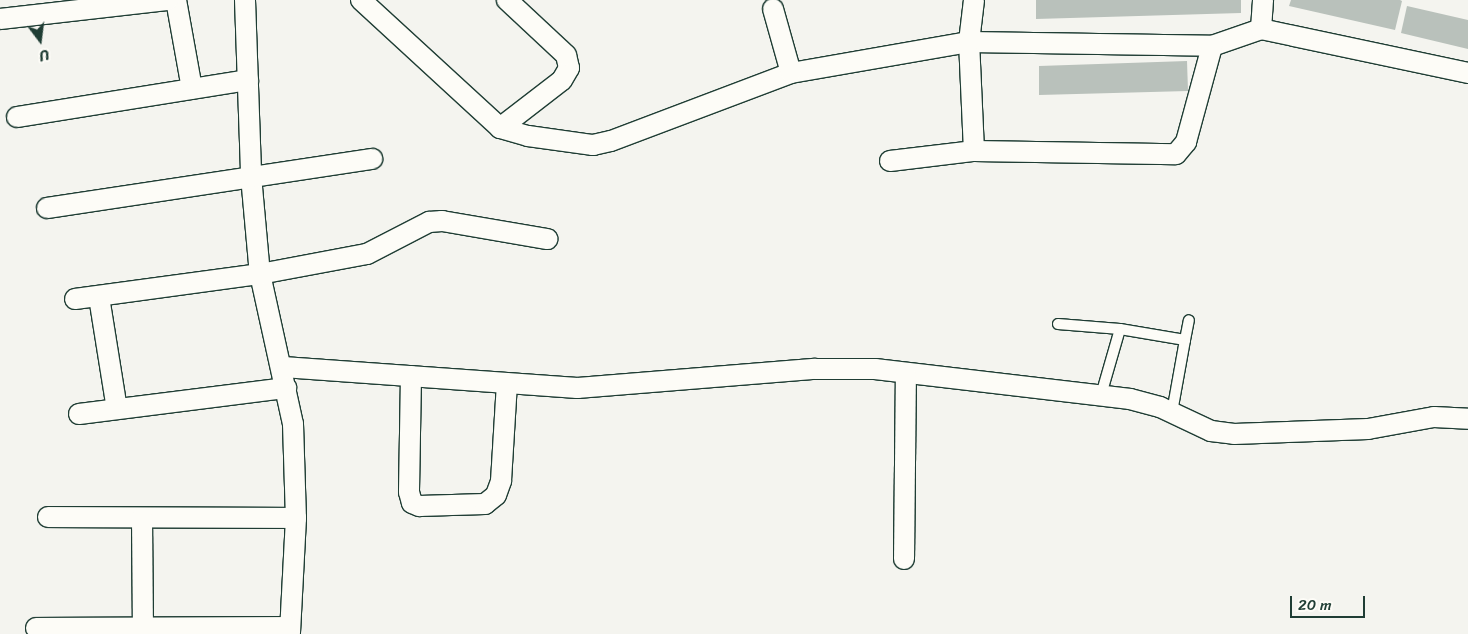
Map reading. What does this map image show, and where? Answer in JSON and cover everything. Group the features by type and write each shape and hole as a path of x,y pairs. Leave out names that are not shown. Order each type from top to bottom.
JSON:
{"street":[{"path":"0,19 168,0"},
{"path":"176,0 192,88"},
{"path":"36,628 290,630 296,518 293,424 283,367 260,274 251,176 245,0"},
{"path":"361,0 500,128 565,141 604,143 791,73 969,42 1212,46 1261,29 1468,73"},
{"path":"500,128 562,80 569,68 566,55 507,0"},
{"path":"974,0 969,42 974,151"},
{"path":"1261,29 1263,0"},
{"path":"773,9 791,73"},
{"path":"890,162 974,151 1176,154 1186,142 1212,46"},
{"path":"17,117 248,80"},
{"path":"47,208 372,159"},
{"path":"75,299 260,274 367,254 436,222 547,239"},
{"path":"99,297 117,409"},
{"path":"283,367 577,388 845,368 906,373 1130,399 1172,412 1211,431 1234,434 1368,429 1434,417 1468,419"},
{"path":"904,559 906,373"},
{"path":"411,376 410,492 412,503 419,506 486,504 496,495 501,481 507,383"},
{"path":"78,414 286,388"},
{"path":"48,517 296,518"},
{"path":"142,518 143,630"}],"lane":[{"path":"1172,412 1189,320"},
{"path":"1058,324 1120,329 1185,340"},
{"path":"1101,395 1120,329"}],"building":[{"path":"1036,0 1241,0 1241,13 1036,19"},
{"path":"1291,0 1402,1 1395,30 1289,6"},
{"path":"1407,6 1468,20 1468,49 1401,33"},
{"path":"1187,61 1188,91 1039,95 1039,66"}]}
